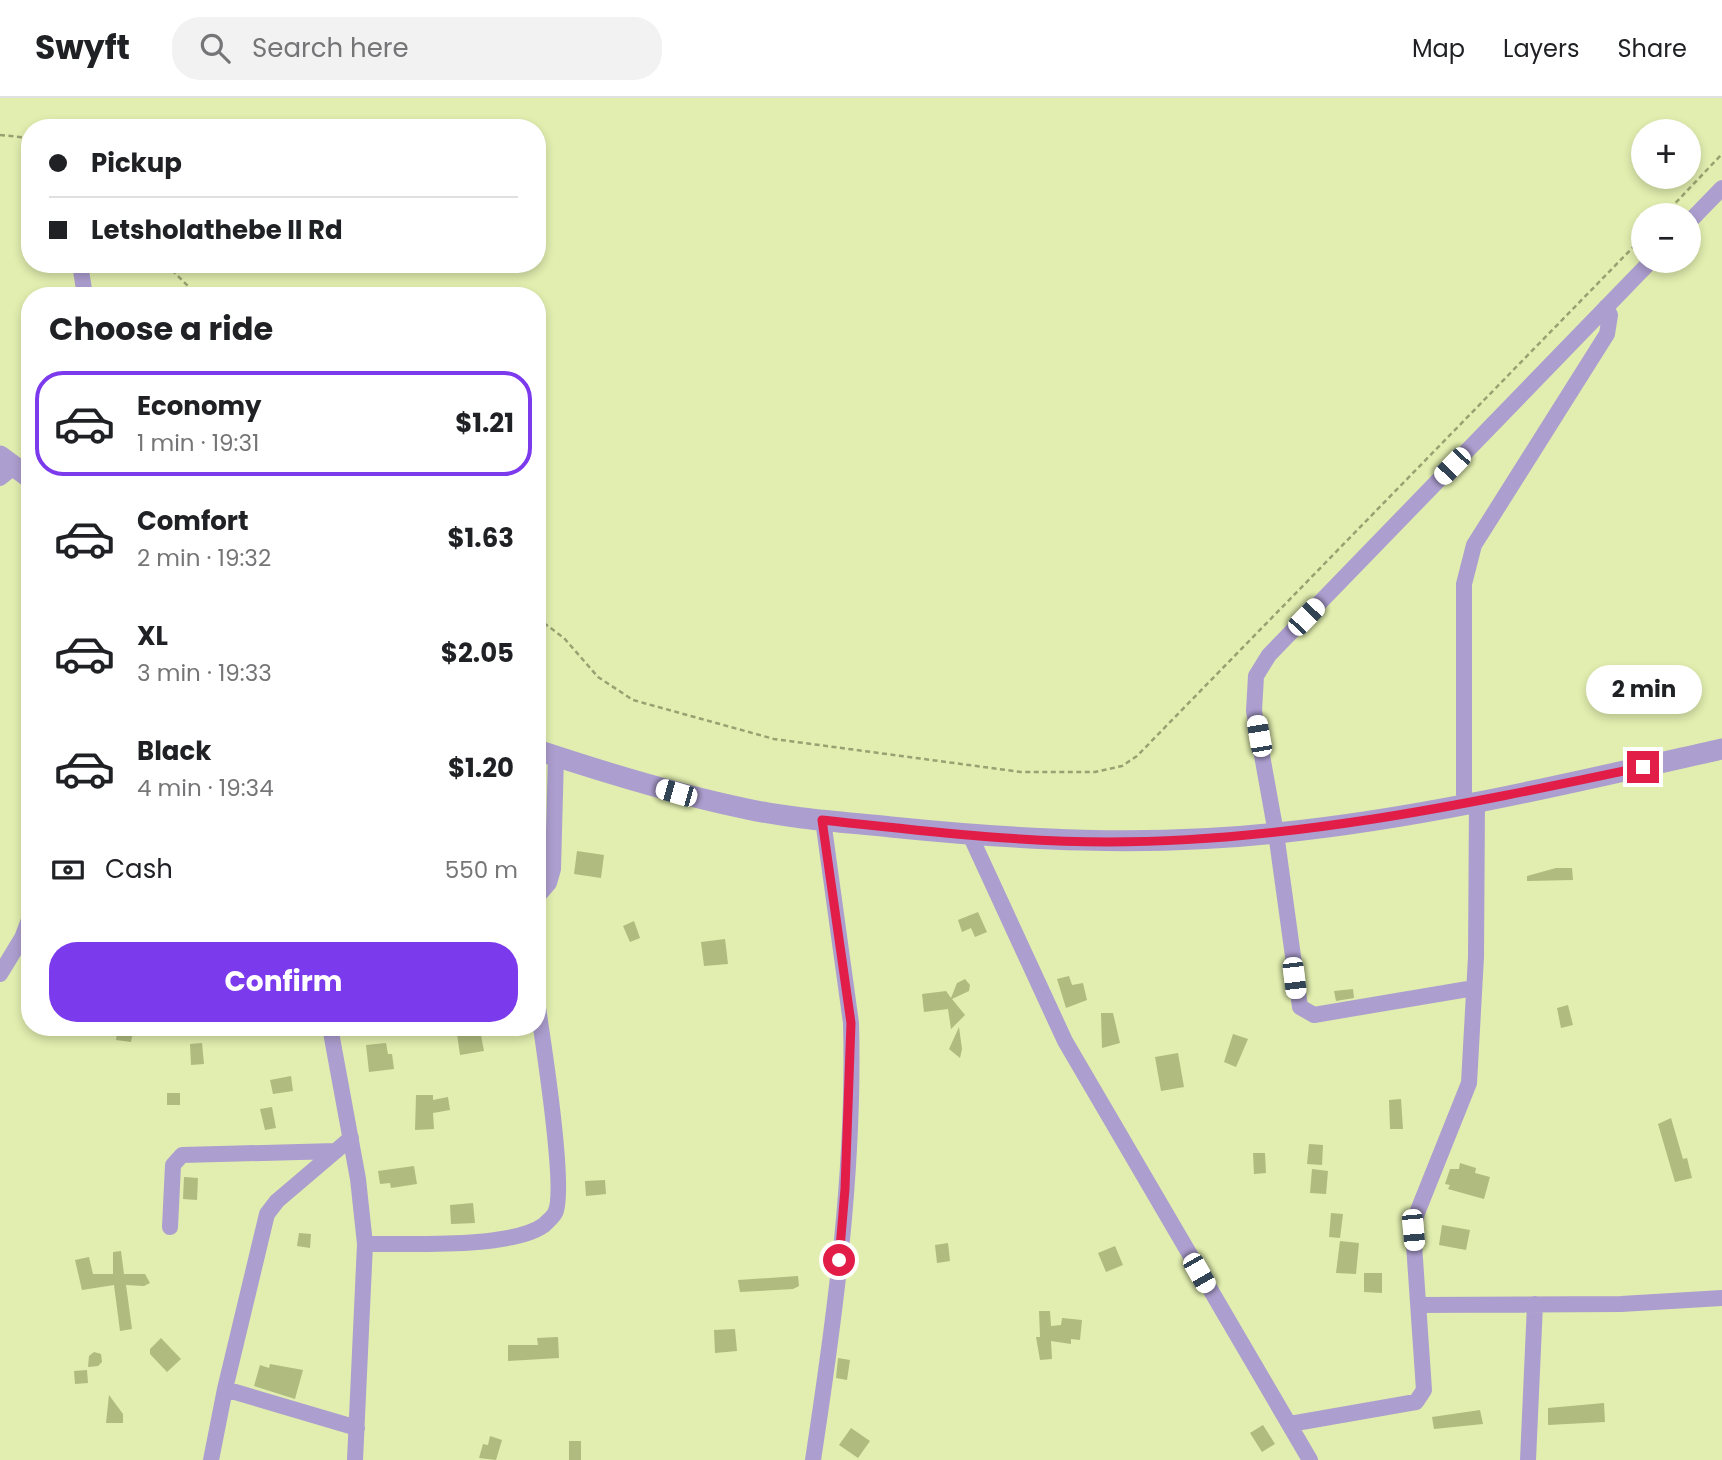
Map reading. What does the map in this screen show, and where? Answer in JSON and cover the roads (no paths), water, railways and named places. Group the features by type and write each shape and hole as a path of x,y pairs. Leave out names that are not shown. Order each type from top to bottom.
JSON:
{"street":[{"path":"1701,210 1722,188"},
{"path":"1474,988 1314,1015 1304,1012 1297,1002 1276,833 1254,711 1256,676 1262,663 1639,273"},
{"path":"1290,1424 1416,1402 1424,1390 1413,1230 1417,1213 1469,1083 1474,988 1464,584 1474,545 1607,334 1610,315 1606,307"},
{"path":"546,887 553,869 546,753 676,793 750,810 970,835 1105,842 1276,833 1470,802 1722,750"},
{"path":"813,1460 833,1331 845,1189 852,1052 851,1023 822,820"},
{"path":"970,835 1065,1041 1310,1460"},
{"path":"0,974 21,940"},
{"path":"332,1036 351,1138 365,1244 355,1460"},
{"path":"365,1244 488,1241 533,1230 544,1224 555,1212 558,1198 554,1136 541,1036"},
{"path":"211,1460 225,1389 267,1214 277,1201 351,1138"},
{"path":"170,1227 173,1165 182,1155 336,1151"},
{"path":"1419,1305 1722,1298"},
{"path":"1528,1460 1535,1304"},
{"path":"225,1389 357,1428"}]}
